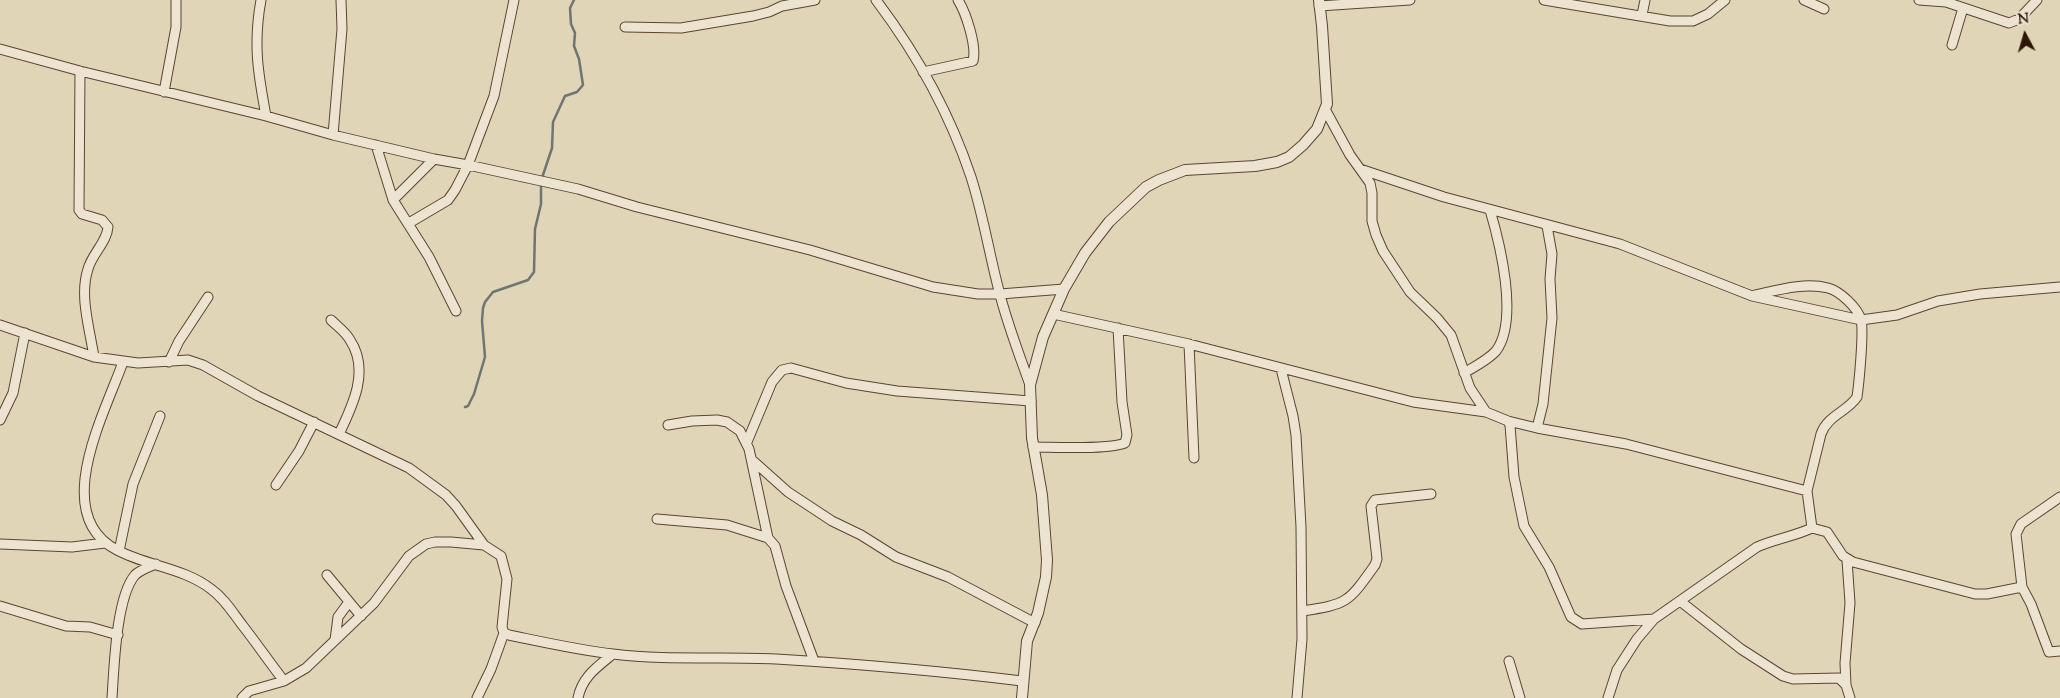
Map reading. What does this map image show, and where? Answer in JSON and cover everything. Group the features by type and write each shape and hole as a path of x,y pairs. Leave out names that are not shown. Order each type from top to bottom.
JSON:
{"street":[{"path":"164,92 176,27 176,0"},
{"path":"260,0 255,42 257,67 266,116"},
{"path":"333,135 342,29 341,0"},
{"path":"409,223 448,200 468,165 494,96 514,0"},
{"path":"626,27 681,28 753,16 782,6 815,0"},
{"path":"876,0 895,25 946,114 971,178 1000,294 1030,385"},
{"path":"923,72 973,61 975,56 969,29 964,10 958,0"},
{"path":"1022,698 1027,641 1035,623 1046,578 1047,560 1042,496 1033,447 1030,385 1043,337 1064,289 1085,253 1109,222 1146,187 1185,170 1255,166 1277,162 1289,157 1318,129 1327,104 1319,3 1410,0"},
{"path":"1544,0 1670,21 1693,21 1708,14 1725,0"},
{"path":"1642,15 1645,0"},
{"path":"1804,0 1824,9"},
{"path":"1919,0 1946,2 2009,23 2019,19 2037,0"},
{"path":"1952,45 1964,8"},
{"path":"0,49 80,71 266,116 333,135 434,159 578,189 810,250 933,287 978,294 1064,289"},
{"path":"80,71 79,210 82,214 102,220 108,227 106,235 88,267 86,277 85,295 94,357"},
{"path":"1326,110 1350,155 1370,183 1372,221 1383,251 1410,292 1438,318 1451,335 1470,388 1486,412"},
{"path":"376,145 393,200 409,223 444,285 456,311"},
{"path":"393,200 434,159"},
{"path":"1360,169 1437,195 1620,244 1752,296 1861,320 1896,315 1938,301 1980,294 2060,287"},
{"path":"1464,373 1496,351 1502,339 1507,311 1504,267 1490,210"},
{"path":"1537,428 1543,404 1552,318 1550,280 1552,254 1547,226"},
{"path":"1752,296 1788,288 1815,286 1830,288 1853,306 1861,320 1857,397 1851,406 1832,417 1824,425 1807,491 1812,528"},
{"path":"170,362 179,341 208,296"},
{"path":"1053,314 1189,344 1413,402 1486,412 1508,421 1537,428 1626,444 1807,491"},
{"path":"331,320 350,339 356,352 358,369 359,385 355,400 339,434"},
{"path":"0,325 94,357 123,362 196,362 258,396 401,463 430,481 456,506 484,545 501,556 504,564 507,579 502,627 504,632 491,669 477,698"},
{"path":"1033,447 1119,446 1125,443 1127,435 1122,402 1118,328"},
{"path":"0,420 13,393 25,333"},
{"path":"1189,344 1194,458"},
{"path":"123,362 87,457 84,479 86,511 90,523 96,534 105,543 119,551 192,578 210,588 223,599 284,681"},
{"path":"747,442 772,382 782,370 791,368 846,383 897,391 1030,401"},
{"path":"1280,369 1296,434 1301,527 1302,612 1297,698"},
{"path":"119,551 133,484 160,416"},
{"path":"668,425 692,421 717,420 727,422 740,431 747,442 768,538 775,546 786,586 814,661"},
{"path":"1508,421 1510,425 1514,477 1524,526 1549,567 1571,617 1582,624 1654,619"},
{"path":"276,485 300,451 314,422"},
{"path":"751,459 788,492 832,521 861,535 896,557 948,577 1035,623"},
{"path":"1302,612 1344,602 1352,596 1375,565 1377,559 1371,506 1375,500 1431,494"},
{"path":"2060,498 2025,520 2018,529 2017,550 2022,588 2031,604 2049,652 2060,651"},
{"path":"657,519 727,526 768,538"},
{"path":"1608,698 1616,670 1637,639 1654,619 1757,547 1774,539 1804,532 1812,528 1827,532 1847,560 1850,603 1845,662 1846,685 1850,698"},
{"path":"242,698 249,691 284,681 306,668 374,603 409,556 426,544 451,542 484,545"},
{"path":"0,544 72,547 105,543"},
{"path":"1847,560 1975,594 1987,594 2022,588"},
{"path":"112,698 118,635 130,583 136,574 156,564"},
{"path":"327,575 361,616"},
{"path":"1680,601 1741,649 1783,676 1793,679 1836,677 1841,679 1846,685"},
{"path":"336,640 335,629 338,617 349,602"},
{"path":"0,606 66,626 90,627 118,635"},
{"path":"504,632 535,640 613,654 814,661 945,671 1022,681"},
{"path":"578,698 586,677 613,654"},
{"path":"1510,661 1520,698"}],"waterway":[{"path":"465,407 468,406 474,394 485,357 482,321 485,302 493,292 528,280 534,272 535,229 541,204 541,181 552,148 553,122 565,96 577,92 583,85 579,59 574,46 575,33 571,24 570,8 574,0"}]}
